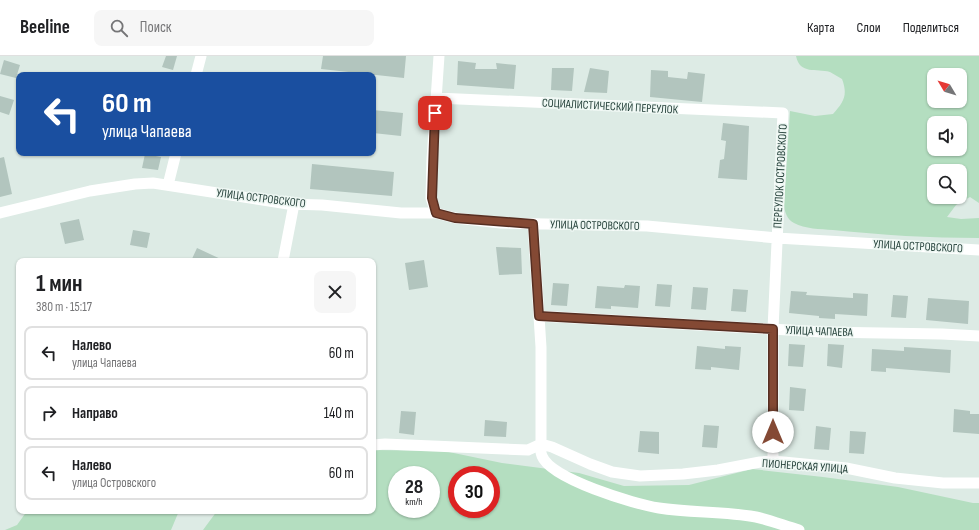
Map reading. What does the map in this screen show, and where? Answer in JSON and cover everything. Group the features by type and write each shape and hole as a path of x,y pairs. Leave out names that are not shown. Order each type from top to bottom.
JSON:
{"street":[{"path":"197,72 201,56"},
{"path":"436,213 432,198 432,159 439,56"},
{"name":"СОЦИАЛИСТИЧЕСКИЙ ПЕРЕУЛОК","path":"436,98 783,113"},
{"name":"ПЕРЕУЛОК ОСТРОВСКОГО","path":"773,461 773,329 783,113"},
{"path":"168,185 175,156"},
{"name":"УЛИЦА ОСТРОВСКОГО","path":"0,213 90,191 144,183 168,185 294,204 322,205 401,213 436,213 455,218 533,224 647,226 777,238 979,250"},
{"path":"284,258 294,204"},
{"path":"533,224 541,348 540,451 542,457 549,466 572,480 630,501 661,508 731,513 756,517 799,530"},
{"name":"УЛИЦА ЧАПАЕВА","path":"539,316 822,332 979,336"},
{"path":"376,445 528,450 541,444"},
{"name":"ПИОНЕРСКАЯ УЛИЦА","path":"541,444 552,447 569,456 605,469 640,476 683,474 773,461 846,468 895,478 943,483 979,483"}],"green space":[{"path":"796,56 979,56 979,203 970,197 967,199 967,164 927,164 927,204 958,204 947,217 961,219 979,218 979,238 906,236 818,229 798,225 790,220 784,205 790,111 815,116 833,114 840,106 845,94 842,79 830,72 809,70 801,66"},
{"path":"376,450 444,451 502,463 579,473 624,486 689,485 752,469 823,477 898,487 979,503 979,530 203,530 215,514 376,514"},
{"path":"25,514 178,514 171,530 5,530 17,525"}],"building":[{"path":"166,56 177,56 173,70 162,67"},
{"path":"323,56 406,56 404,78 376,75 376,72 349,72 321,69"},
{"path":"4,60 20,65 18,72 16,72 16,78 0,74"},
{"path":"458,61 476,63 475,69 497,69 496,63 516,65 514,89 457,85"},
{"path":"552,68 574,68 572,91 551,90"},
{"path":"590,68 609,71 607,93 584,92"},
{"path":"651,70 668,71 668,77 687,79 688,72 705,74 702,102 650,97"},
{"path":"0,96 14,100 9,115 0,112"},
{"path":"376,110 403,113 401,136 376,133"},
{"path":"723,123 749,126 747,180 718,178 720,160 724,159 726,141 721,140"},
{"path":"145,156 161,157 158,170 142,168"},
{"path":"4,157 12,194 0,197 0,158"},
{"path":"312,164 394,172 392,196 310,189"},
{"path":"79,219 84,240 65,244 60,223"},
{"path":"133,230 150,233 147,248 130,245"},
{"path":"496,247 521,248 522,274 499,275"},
{"path":"197,248 219,258 192,258"},
{"path":"424,260 428,287 409,290 405,263"},
{"path":"553,283 569,284 567,306 551,305"},
{"path":"657,284 672,285 670,307 655,306"},
{"path":"625,285 640,286 638,308 611,306 611,309 595,308 597,286 624,288"},
{"path":"693,287 708,288 706,310 691,309"},
{"path":"733,289 748,290 746,312 731,311"},
{"path":"791,291 807,292 806,295 853,298 853,293 868,294 867,316 835,314 835,319 789,313"},
{"path":"893,295 908,296 906,318 891,317"},
{"path":"928,298 969,301 968,324 926,320"},
{"path":"789,344 805,345 803,367 788,366"},
{"path":"828,344 844,345 842,368 827,366"},
{"path":"697,346 725,349 725,346 741,347 739,370 711,367 711,370 695,369"},
{"path":"904,347 951,350 950,373 886,368 886,372 871,371 872,349 904,351"},
{"path":"790,387 806,389 804,411 789,410"},
{"path":"954,409 970,411 970,414 979,414 979,434 953,432"},
{"path":"401,411 416,412 414,435 399,433"},
{"path":"485,420 507,422 506,437 484,436"},
{"path":"704,425 719,426 717,448 702,447"},
{"path":"816,426 831,428 829,450 814,449"},
{"path":"640,431 659,432 659,454 638,452"},
{"path":"850,431 866,432 864,454 849,453"}],"route":[{"path":"435,113 432,159 432,198 436,213 455,218 501,223 533,224 539,316 773,329 773,432"}]}
